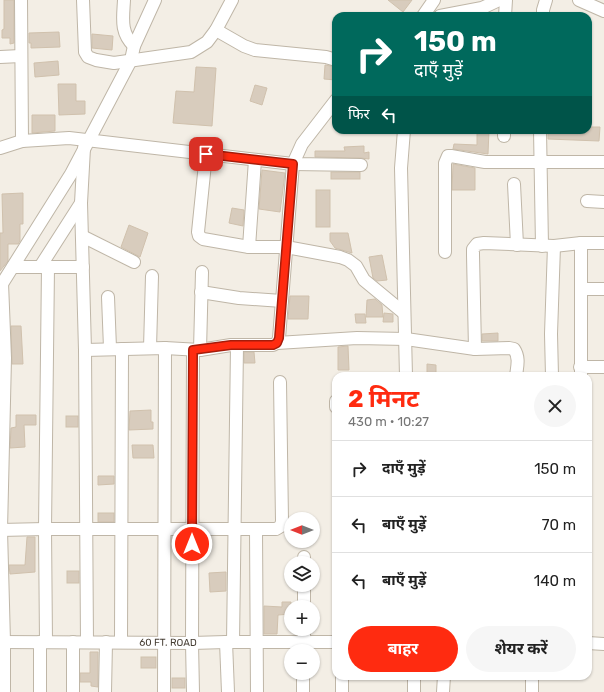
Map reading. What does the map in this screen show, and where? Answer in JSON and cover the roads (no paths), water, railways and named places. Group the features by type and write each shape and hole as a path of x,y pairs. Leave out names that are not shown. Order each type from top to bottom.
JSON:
{"street":[{"path":"21,0 22,141"},
{"path":"83,0 85,52 88,57 109,62 191,52 207,42 216,30 232,0"},
{"path":"124,0 124,31 134,46"},
{"path":"4,692 0,530 5,358 4,278 70,174 131,60 134,46 155,0"},
{"path":"426,12 434,0"},
{"path":"478,12 499,0"},
{"path":"505,12 506,0"},
{"path":"543,12 546,0"},
{"path":"579,0 604,11"},
{"path":"216,30 244,46 255,50 332,60"},
{"path":"0,57 21,56"},
{"path":"277,343 279,338 293,164 302,144 332,105"},
{"path":"404,134 402,168 406,372"},
{"path":"540,134 540,162 548,246 552,372"},
{"path":"0,148 22,141 69,138 86,144 206,154 293,164 361,165"},
{"path":"86,144 81,203 86,350 87,642"},
{"path":"206,154 198,232 199,236 203,239 249,247 286,247 340,257 348,260 356,266 368,284 404,313"},
{"path":"445,252 445,163 448,156 486,162 604,162"},
{"path":"249,247 255,160"},
{"path":"514,184 517,245"},
{"path":"587,202 604,202"},
{"path":"40,692 43,642 45,529 44,267 81,203"},
{"path":"82,236 134,262"},
{"path":"581,243 581,371 604,366"},
{"path":"475,349 473,249 477,244 548,246 581,243 604,244"},
{"path":"4,278 44,267 83,267"},
{"path":"193,692 192,529 197,350 202,272"},
{"path":"150,348 152,276"},
{"path":"582,289 604,289"},
{"path":"201,292 239,298 282,301"},
{"path":"108,297 116,348 121,529 121,642"},
{"path":"86,350 116,348 165,348 197,350 231,345 273,345 277,343 357,338 406,340 475,349 514,349 518,358 516,372"},
{"path":"228,692 234,530 237,346"},
{"path":"164,692 165,348"},
{"path":"0,530 276,529 281,526 282,521 280,382"},
{"path":"256,530 257,692"},
{"name":"60 FT. ROAD","path":"2,642 257,642 284,645"},
{"path":"73,642 73,692"},
{"path":"105,692 106,642"},
{"name":"60 FT. ROAD","path":"320,644 332,643"},
{"path":"592,643 604,644"},
{"path":"303,680 303,692"},
{"path":"342,680 342,692"},
{"path":"414,680 414,692"},
{"path":"444,680 444,692"},
{"path":"532,680 532,692"}]}
